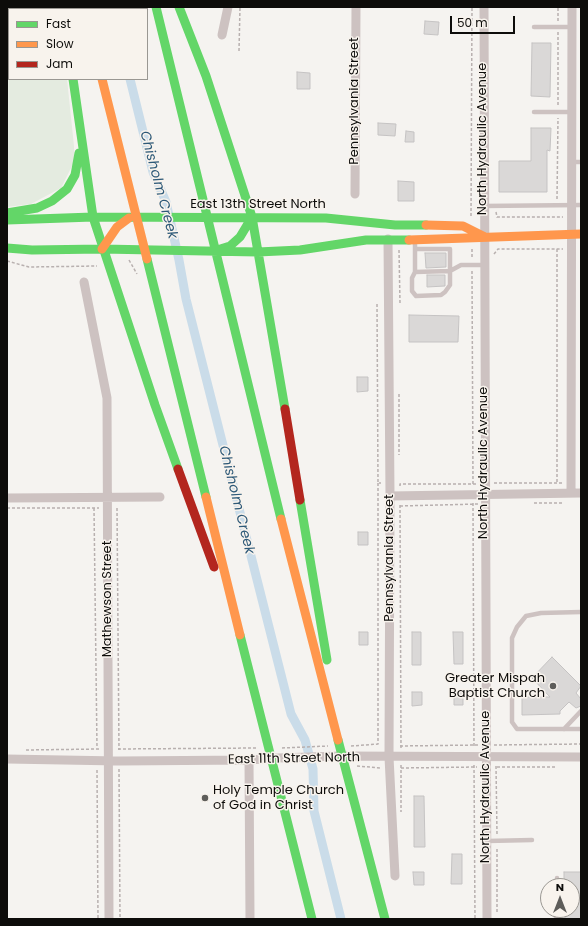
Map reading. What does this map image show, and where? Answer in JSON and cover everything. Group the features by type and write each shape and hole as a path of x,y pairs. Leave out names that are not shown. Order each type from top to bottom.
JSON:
{"main road":[{"path":"156,7 297,583 385,919"},
{"path":"179,7 206,76 252,217 283,392 347,776"},
{"path":"73,80 93,217 102,249 155,405 227,601 250,675"},
{"path":"102,80 312,919"},
{"path":"7,213 37,208 52,201 67,189 75,175 82,136"},
{"name":"East 13th Street North","path":"7,220 93,217 326,218 395,225 463,226 483,236"},
{"path":"214,251 230,246 240,236 252,217"},
{"path":"102,249 117,227 129,218"},
{"name":"East 13th Street North","path":"7,248 46,250 102,249 143,251 258,252 300,250 366,240 467,239 483,236 576,234"},
{"path":"373,874 390,919"}],"street":[{"path":"222,34 228,7"},
{"name":"Pennsylvania Street","path":"355,194 356,7"},
{"name":"North Hydraulic Avenue","path":"484,7 483,236 487,919"},
{"path":"390,496 576,493 572,249 576,234 572,217 576,205 576,162 572,112 572,7"},
{"name":"Pennsylvania Street","path":"388,239 390,496 389,757 395,876"},
{"name":"Mathewson Street","path":"84,282 107,398 109,919"},
{"path":"7,498 160,497"},
{"name":"East 11th Street North","path":"7,759 119,761 249,760 340,756 581,757"},
{"path":"249,760 250,919"}],"lane":[{"path":"534,27 572,27"},
{"path":"534,112 572,112"},
{"path":"483,206 576,205"},
{"path":"415,239 415,249 415,272 412,278 414,294 440,295 445,292 450,285 450,249 415,249"},
{"path":"415,272 450,271 461,265 484,265"},
{"path":"581,612 541,613 526,616 517,627 512,638 512,722 517,729 581,729"},
{"path":"564,729 581,711"},
{"path":"487,841 532,840"}],"path":[{"path":"239,51 240,7"},
{"path":"471,216 472,7"},
{"path":"497,217 572,217"},
{"path":"399,246 400,303"},
{"path":"494,261 494,253 498,249 572,249"},
{"path":"557,249 557,483"},
{"path":"7,261 29,267 71,266"},
{"path":"495,476 495,494"},
{"path":"348,746 378,744 378,483"},
{"path":"402,816 400,484 562,483"},
{"path":"532,504 562,503"},
{"path":"378,506 484,504"},
{"path":"7,508 118,508 120,919"},
{"path":"94,508 98,919"},
{"path":"496,745 497,919"},
{"path":"287,748 334,746"},
{"path":"22,750 245,748"},
{"path":"352,766 390,768 560,767"}],"shaded area":[{"path":"7,7 55,7 8,8 8,80 67,80 74,146 74,162 61,188 31,204 7,207"}],"building":[{"path":"425,21 439,22 438,35 424,34"},
{"path":"532,43 551,43 550,97 531,96"},
{"path":"297,72 310,73 310,89 297,89"},
{"path":"378,123 396,124 395,136 378,135"},
{"path":"531,128 551,128 550,151 547,150 547,192 499,192 499,161 531,161"},
{"path":"406,131 414,132 414,142 405,142"},
{"path":"398,181 414,182 414,201 398,201"},
{"path":"425,253 446,253 446,267 426,268"},
{"path":"427,275 445,275 445,286 427,287"},
{"path":"409,315 459,316 458,342 409,342"},
{"path":"357,377 368,377 368,391 357,392"},
{"path":"358,532 368,532 368,545 358,545"},
{"path":"359,632 368,632 368,645 359,645"},
{"path":"412,632 421,632 421,665 412,665"},
{"path":"453,632 463,632 463,664 454,664"},
{"path":"552,657 581,686 576,693 581,699 581,706 576,708 569,702 560,711 560,714 522,715 522,697 550,697 532,678"},
{"path":"412,692 422,692 422,705 412,706"},
{"path":"454,692 463,692 463,705 454,705"},
{"path":"414,796 424,796 425,847 414,847"},
{"path":"452,854 462,854 462,884 451,884"},
{"path":"413,872 424,872 424,885 414,885"},
{"path":"564,872 581,872 581,919 565,919 580,918 580,878 564,878"}],"waterway":[{"name":"Chisholm Creek","path":"130,80 153,172 166,202 186,299 291,714 305,740 313,769 314,811 341,919"}],"traffic: fast":[{"path":"156,7 281,519"},
{"path":"179,7 206,76 252,217 285,409"},
{"path":"73,80 93,217 155,405 178,469"},
{"path":"7,213 37,208 52,201 67,189 75,175 79,153"},
{"path":"7,220 93,217 326,218 395,225 426,225"},
{"path":"214,251 230,246 240,237 252,217"},
{"path":"7,248 32,250 102,249 258,252 300,250 366,240 409,240"},
{"path":"147,259 206,497"},
{"path":"300,500 327,660"},
{"path":"240,635 312,919"},
{"path":"338,740 385,919"}],"traffic: slow":[{"path":"102,80 147,259"},
{"path":"102,249 117,227 129,218"},
{"path":"426,225 463,226 483,236"},
{"path":"409,240 581,234"},
{"path":"206,497 240,635"},
{"path":"281,519 338,740"}],"traffic: jam":[{"path":"285,409 300,500"},
{"path":"178,469 214,567"}],"place":[{"name":"Greater Mispah Baptist Church","path":"553,686"},
{"name":"Holy Temple Church of God in Christ","path":"205,798"}]}
